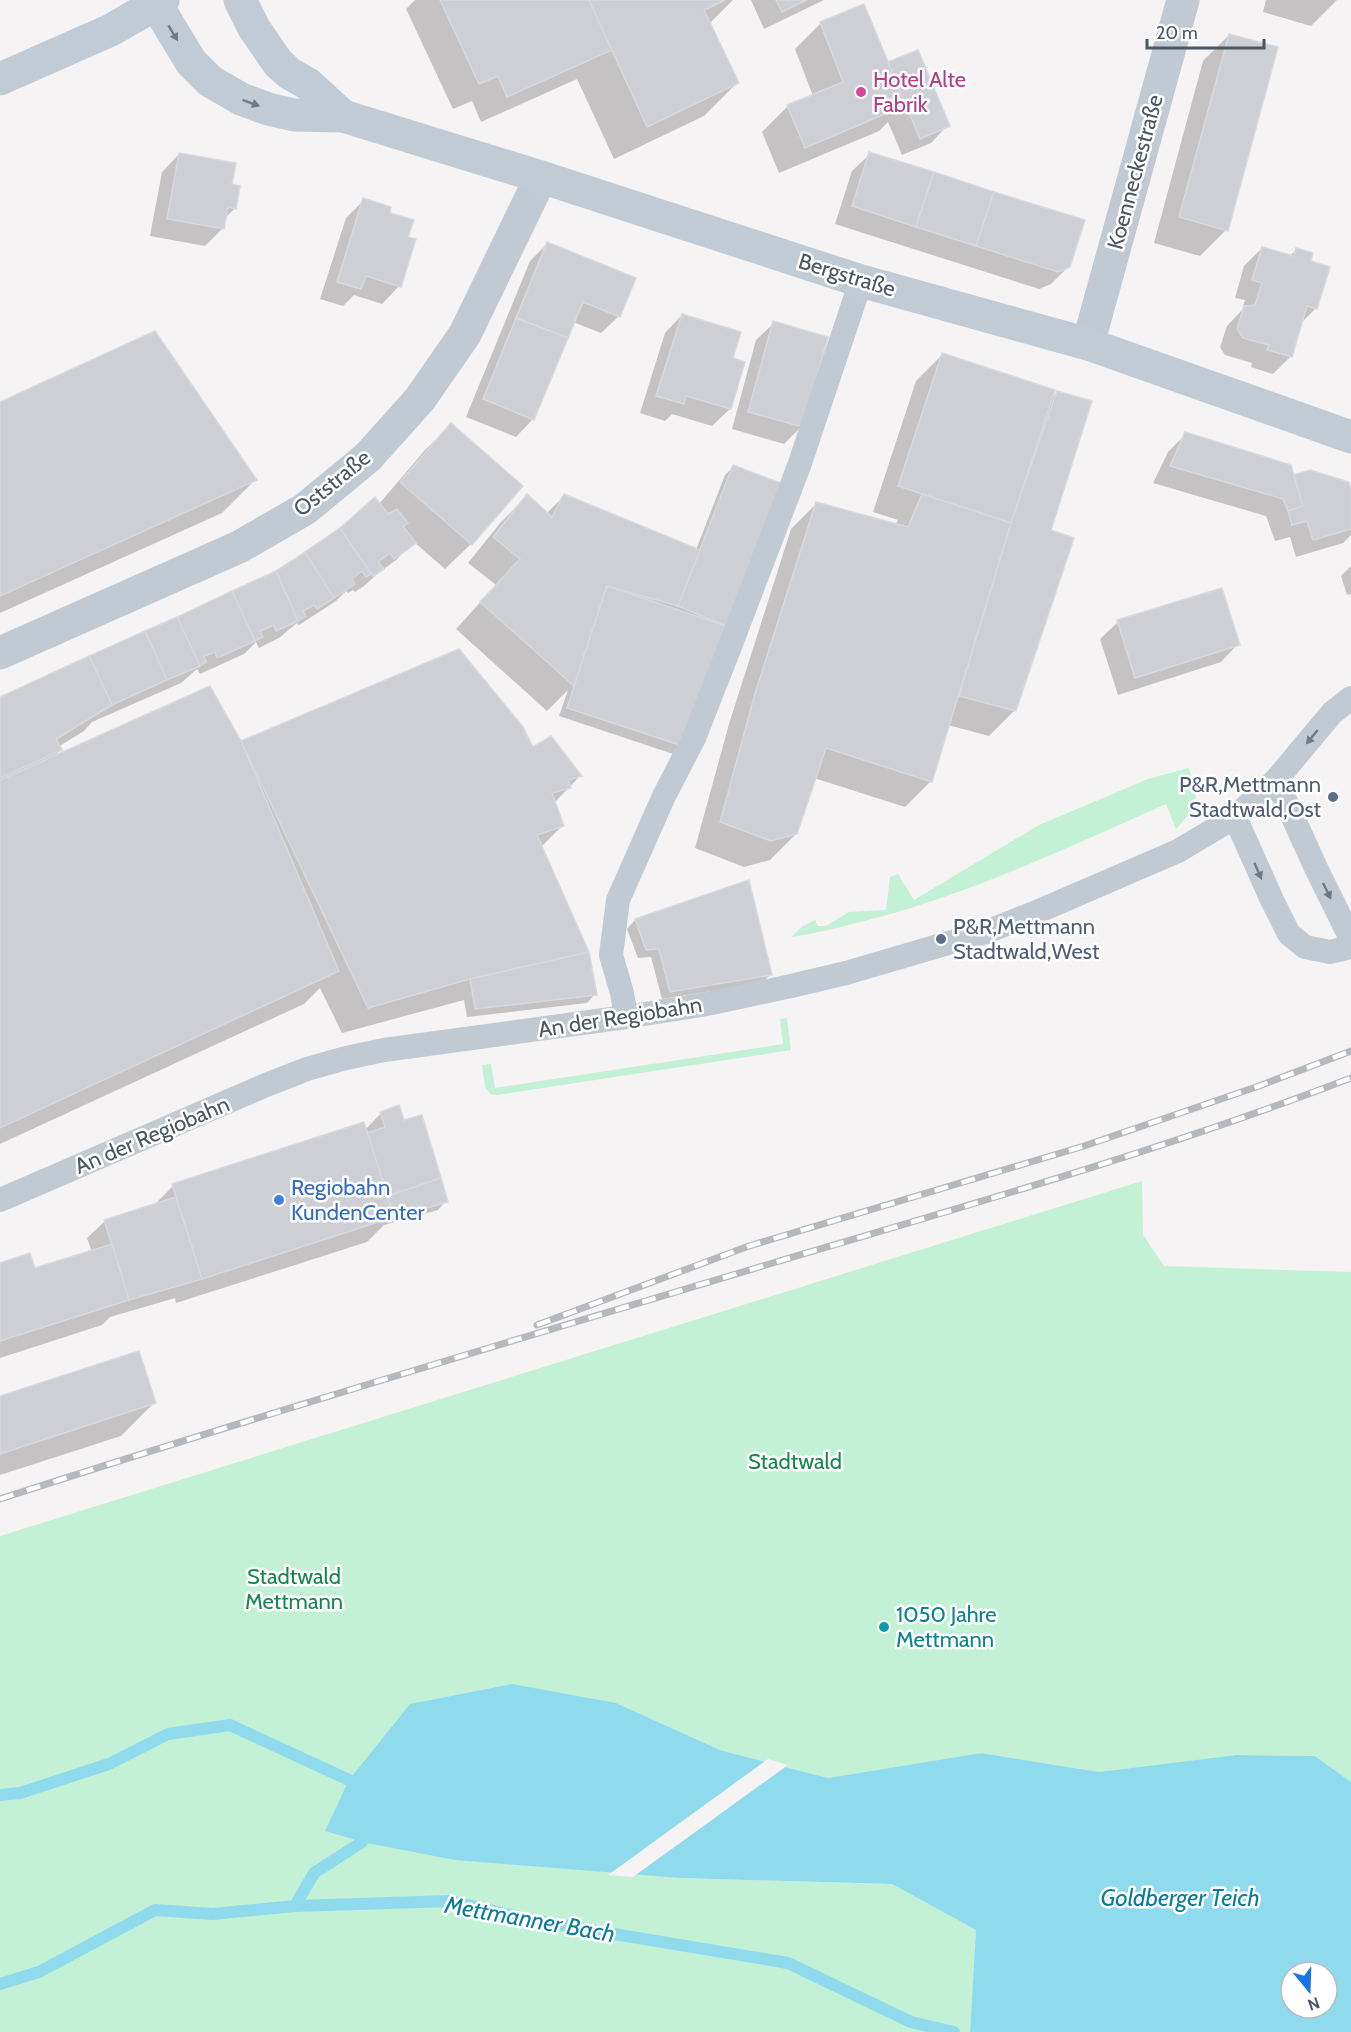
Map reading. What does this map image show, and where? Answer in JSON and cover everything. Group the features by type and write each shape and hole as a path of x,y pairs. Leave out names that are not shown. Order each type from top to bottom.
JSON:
{"street":[{"name":"Bergstraße","path":"240,0 254,28 278,63 289,73 308,84 342,116"},
{"name":"Koenneckestraße","path":"1088,344 1183,0"},
{"name":"Bergstraße","path":"159,2 191,62 210,81 241,99 268,109 294,115 342,116 541,177 861,281 1088,344 1351,437"},
{"path":"0,79 95,38 159,2"},
{"name":"Oststraße","path":"0,653 239,547 305,509 368,457 420,399 465,334 541,177"}],"lane":[{"path":"626,1017 611,955 618,900 664,796 694,738 725,660 799,466 861,281"},
{"name":"An der Regiobahn","path":"0,1200 266,1085 327,1063 384,1050 707,1004 846,973 986,932 1032,915 1178,850 1235,817 1276,780 1332,713 1351,698"},
{"path":"1276,780 1351,939"},
{"path":"1235,817 1289,934 1305,947 1330,952 1351,947"}],"green space":[{"path":"1189,768 1195,788 1195,802 1190,813 1176,829 1166,804 1023,867 951,895 876,918 791,937 803,926 815,920 818,926 826,926 849,912 886,910 890,877 898,874 914,900 1039,825 1148,779"},
{"path":"787,1018 791,1050 497,1095 490,1094 485,1087 482,1065 491,1064 495,1088 783,1044 780,1019"},
{"path":"1142,1181 1143,1235 1164,1266 1351,1272 1351,1782 1315,1756 1236,1755 1099,1772 981,1753 828,1778 720,1750 616,1703 325,1831 362,1842 680,1878 892,1884 976,1930 970,2032 0,2032 0,1536"}],"water":[{"name":"Goldberger Teich","path":"512,1684 616,1703 720,1750 828,1778 981,1753 1099,1772 1236,1755 1315,1756 1351,1782 1351,2032 970,2032 976,1930 892,1884 680,1878 455,1860 362,1842 325,1831 349,1780 410,1704"}],"pier":[{"path":"768,1759 788,1765 633,1877 608,1875"}],"building":[{"path":"440,0 589,0 612,50 507,97 498,76 479,84"},
{"path":"589,0 725,0 704,10 739,83 647,127"},
{"path":"776,0 807,0 782,12"},
{"path":"864,4 906,105 805,148 787,105 843,82 820,22"},
{"path":"1229,34 1278,47 1228,231 1179,217"},
{"path":"918,50 950,126 920,139 888,62"},
{"path":"869,152 934,172 916,227 852,206"},
{"path":"179,153 236,163 232,184 240,186 236,209 228,207 224,229 167,219"},
{"path":"934,172 994,192 976,246 916,227"},
{"path":"994,192 1085,220 1070,267 1058,272 976,246"},
{"path":"363,198 391,207 390,213 414,220 408,237 416,239 401,287 366,276 361,289 337,282"},
{"path":"547,242 636,278 620,317 583,302 568,338 516,318"},
{"path":"1262,247 1294,256 1296,248 1313,253 1311,261 1330,267 1317,309 1307,306 1292,357 1267,350 1269,345 1243,338 1237,329 1244,306 1255,305 1262,283 1252,280"},
{"path":"682,314 741,332 733,358 745,362 731,409 686,396 684,404 656,396"},
{"path":"516,318 568,338 534,420 483,399"},
{"path":"773,321 828,337 803,427 748,412"},
{"path":"155,331 257,480 0,596 0,402"},
{"path":"942,353 1055,390 1011,523 898,486"},
{"path":"1057,391 1092,401 1051,530 1074,538 1016,711 959,696 1011,523"},
{"path":"451,423 523,486 472,545 400,482"},
{"path":"1185,432 1291,465 1303,506 1288,511 1283,499 1170,466"},
{"path":"733,465 786,485 729,627 678,606"},
{"path":"1310,470 1349,482 1351,529 1313,540 1307,521 1292,525 1288,511 1303,506 1294,475"},
{"path":"527,494 552,517 564,494 700,550 678,606 607,586 574,686 480,602 520,559 493,537"},
{"path":"922,494 1011,523 932,782 826,748 797,834 771,841 720,822 754,697 816,502 908,527"},
{"path":"375,497 388,514 397,509 408,523 403,526 416,543 394,559 390,553 378,562 384,569 373,576 340,528"},
{"path":"340,528 371,574 366,577 362,571 352,579 355,584 334,598 305,552"},
{"path":"305,552 334,598 317,609 314,605 303,611 306,616 298,621 276,571"},
{"path":"276,571 298,621 276,631 274,625 260,631 263,637 255,641 232,591"},
{"path":"607,586 729,627 689,748 567,708"},
{"path":"1222,588 1240,645 1135,678 1117,620"},
{"path":"232,591 255,641 217,658 215,652 204,656 206,662 200,666 177,617"},
{"path":"177,617 200,666 167,680 145,631"},
{"path":"145,631 167,680 112,705 89,656"},
{"path":"459,649 523,727 533,747 551,736 582,776 568,780 571,788 552,793 564,826 537,835 589,952 470,979 368,1008 241,741"},
{"path":"89,656 112,705 56,739 62,750 0,778 0,697"},
{"path":"210,686 241,741 339,971 0,1128 0,780"},
{"path":"749,880 772,975 670,992 659,949 646,950 635,919"},
{"path":"589,952 597,995 475,1009 470,979"},
{"path":"399,1105 404,1120 422,1115 441,1178 388,1196 367,1133 385,1127 380,1112"},
{"path":"364,1122 394,1217 202,1279 172,1184"},
{"path":"441,1178 448,1202 394,1217 388,1196"},
{"path":"176,1197 202,1279 129,1300 104,1220"},
{"path":"112,1244 129,1300 0,1341 0,1263 30,1253 35,1268"},
{"path":"139,1351 156,1403 0,1454 0,1396"}],"waterway":[{"path":"0,1795 20,1793 109,1764 168,1734 230,1725 349,1780"},
{"path":"295,1906 314,1873 362,1842"},
{"name":"Mettmanner Bach","path":"0,1984 39,1972 155,1910 213,1914 295,1906 451,1901 530,1920 788,1963 911,2022 954,2032"}],"railway":[{"path":"537,1325 749,1246 1084,1146 1259,1086 1351,1051"},
{"path":"0,1499 387,1379 1065,1176 1209,1129 1351,1078"}],"place":[{"name":"Hotel Alte Fabrik","path":"861,92"},
{"name":"P&R,Mettmann Stadtwald,Ost","path":"1333,797"},
{"name":"P&R,Mettmann Stadtwald,West","path":"941,939"},
{"name":"Regiobahn KundenCenter","path":"279,1200"},
{"name":"1050 Jahre Mettmann","path":"884,1627"}],"park label":[{"name":"Stadtwald","path":"795,1461"},
{"name":"Stadtwald Mettmann","path":"294,1589"}]}
